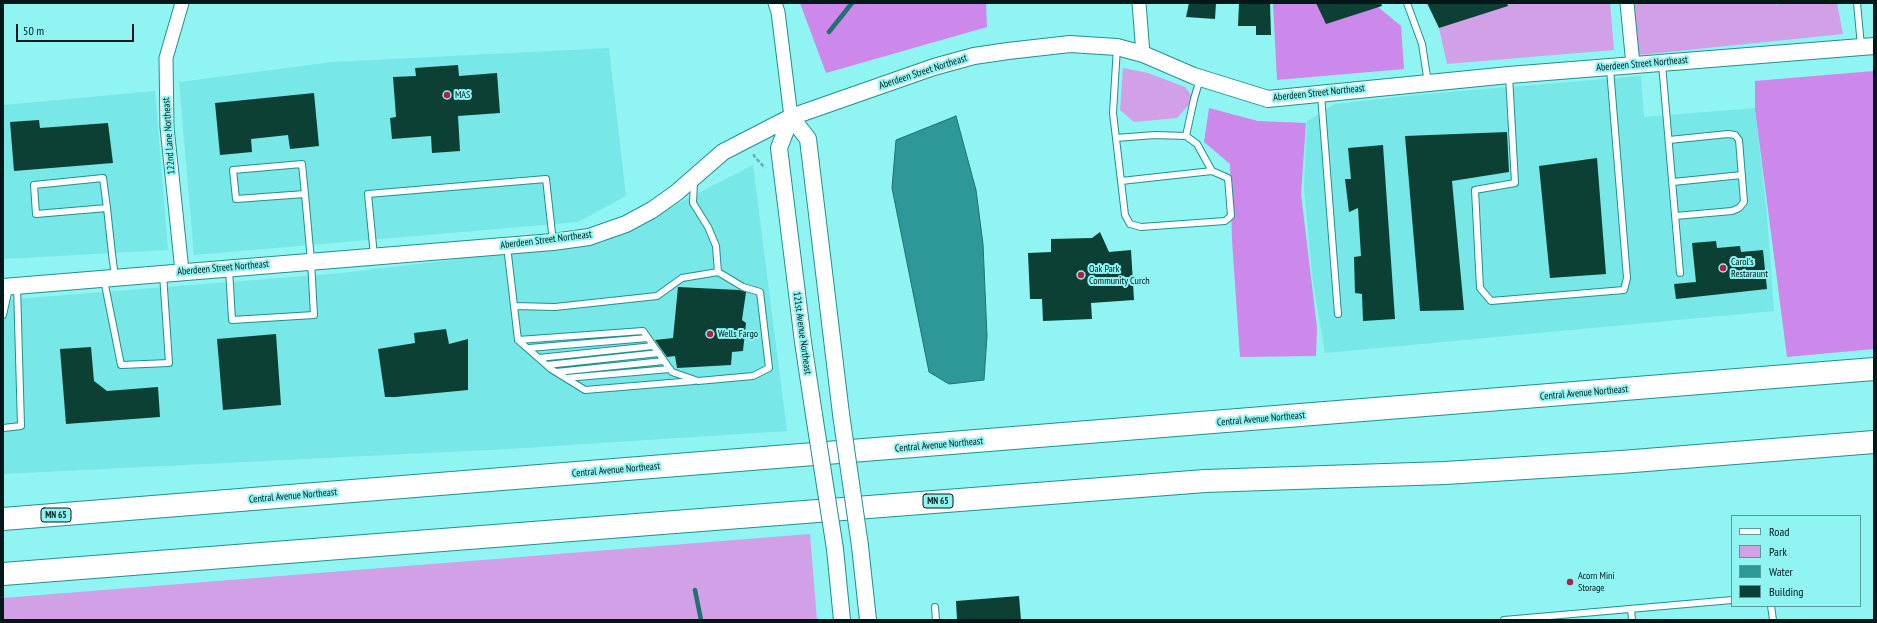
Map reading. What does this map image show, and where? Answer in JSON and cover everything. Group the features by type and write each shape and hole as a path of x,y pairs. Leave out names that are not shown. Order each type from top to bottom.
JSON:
{"highway":[{"name":"Central Avenue Northeast","path":"3,519 1874,370"},
{"name":"MN 65","path":"3,574 1205,481 1445,473 1621,462 1874,442"},
{"path":"3,505 33,504 109,510"}],"street":[{"name":"122nd Lane Northeast","path":"182,3 166,58 167,128 182,272"},
{"name":"121st Avenue Northeast","path":"775,3 778,12 791,117 779,148 802,342 835,549 842,620"},
{"path":"1139,3 1143,54"},
{"path":"1627,3 1633,65"},
{"name":"Aberdeen Street Northeast","path":"10,286 553,242 589,237 626,224 652,210 723,152 791,117 934,67 974,56 1070,44 1117,47 1143,54 1201,78 1268,99 1428,82 1662,62 1867,47"},
{"path":"791,117 808,139 841,414 860,546 868,620"}],"lane":[{"path":"1407,3 1422,44 1428,82"},
{"path":"1857,3 1867,47"},
{"path":"1117,47 1113,113 1125,215 1130,224 1141,227 1225,221 1231,216 1228,178 1212,171 1121,180"},
{"path":"1662,62 1680,273"},
{"path":"1509,75 1515,183 1475,190 1480,288 1491,300 1624,290 1627,278 1610,67"},
{"path":"1186,136 1194,99 1201,78"},
{"path":"1321,93 1338,314"},
{"path":"1116,138 1155,134 1186,136 1197,144 1212,171"},
{"path":"1669,140 1728,134 1735,135 1739,140 1742,175 1744,202 1739,208 1732,212 1675,216"},
{"path":"229,268 232,320 314,315 311,261 305,194 302,164 233,170 236,199 305,194"},
{"path":"1673,182 1742,175"},
{"path":"695,176 693,202 708,227 716,246 718,272"},
{"path":"107,208 36,214 34,185 103,178 107,208 109,278 121,365 169,363 163,273"},
{"path":"374,256 368,194 546,179 553,242"},
{"path":"508,245 514,306 518,340 556,372 585,390 753,376 769,368 760,292 743,287 718,272 682,278 657,296 555,307 514,306"},
{"path":"3,315 10,286"},
{"path":"3,428 21,426 10,286"},
{"path":"518,340 644,331 672,372 698,380"},
{"path":"529,348 648,338"},
{"path":"540,358 654,346"},
{"path":"547,365 659,353"},
{"path":"556,372 664,361"},
{"path":"566,378 670,369"},
{"path":"1504,620 1731,600"},
{"path":"935,607 936,620"},
{"path":"1772,607 1773,620"},
{"path":"1631,609 1632,620"}],"shaded area":[{"path":"800,3 986,3 987,27 826,73"},
{"path":"1273,3 1316,3 1378,7 1401,26 1404,69 1277,80"},
{"path":"609,48 626,196 578,222 194,255 179,82 333,62"},
{"path":"1874,71 1874,349 1787,357 1755,109 1755,81"},
{"path":"1641,76 1644,117 1755,108 1767,216 1774,311 1325,353 1312,275 1304,187 1307,121 1335,104 1426,94"},
{"path":"155,91 168,250 3,259 3,105"},
{"path":"1209,108 1258,121 1306,123 1301,194 1317,328 1316,356 1240,357 1232,240 1230,164 1204,142"},
{"path":"753,165 787,431 508,449 3,474 3,300 342,273 603,242"}],"green space":[{"path":"1487,3 1610,3 1614,50 1447,64 1439,28"},
{"path":"1634,3 1775,3 1776,5 1782,3 1837,3 1843,34 1639,55"},
{"path":"1123,68 1148,73 1185,87 1194,99 1177,118 1134,122 1120,110"},
{"path":"810,534 817,620 3,620 3,598"}],"water":[{"path":"956,116 976,190 983,244 987,336 984,380 949,384 929,372 892,188 896,140"}],"building":[{"path":"1189,3 1216,3 1215,19 1186,17"},
{"path":"1239,3 1270,3 1271,35 1256,35 1256,26 1238,26"},
{"path":"1316,3 1381,3 1382,6 1326,24"},
{"path":"1427,3 1507,3 1508,6 1439,28"},
{"name":"MAS","path":"458,65 459,76 497,73 500,113 458,116 460,151 432,153 431,136 392,139 390,118 396,117 393,77 416,76 415,68"},
{"path":"314,93 319,146 290,149 288,135 251,139 252,152 220,155 215,103"},
{"path":"39,120 40,128 108,123 113,163 14,171 10,122"},
{"path":"1507,132 1509,172 1452,181 1464,310 1420,311 1405,136"},
{"path":"1383,145 1395,319 1363,321 1362,294 1355,293 1354,257 1361,256 1358,208 1349,212 1345,179 1351,179 1348,148"},
{"path":"1597,158 1606,274 1550,278 1539,166"},
{"name":"Oak Park Community Curch","path":"1100,232 1109,252 1131,250 1134,300 1091,303 1092,319 1043,321 1042,299 1030,299 1028,253 1051,252 1051,239 1092,238"},
{"path":"1716,241 1717,248 1740,246 1741,252 1763,250 1767,289 1676,299 1674,284 1696,282 1692,243"},
{"name":"Wells Fargo","path":"678,287 739,290 746,292 742,320 746,323 743,351 732,352 731,365 677,368 675,356 667,357 655,340 673,338"},
{"path":"446,329 449,344 468,339 468,390 385,397 378,349 415,343 414,333"},
{"path":"276,334 281,405 223,410 217,339"},
{"path":"91,347 94,381 107,391 158,387 160,417 66,424 60,349"},
{"path":"1019,596 1021,620 957,620 956,601"}],"waterway":[{"path":"829,32 852,3"},
{"path":"695,590 701,620"}],"place":[{"name":"MAS","path":"447,95"},
{"name":"Carol's Restaraunt","path":"1723,268"},
{"name":"Oak Park Community Curch","path":"1081,275"},
{"name":"Wells Fargo","path":"710,334"},
{"name":"Acorn Mini Storage","path":"1570,582"}]}
